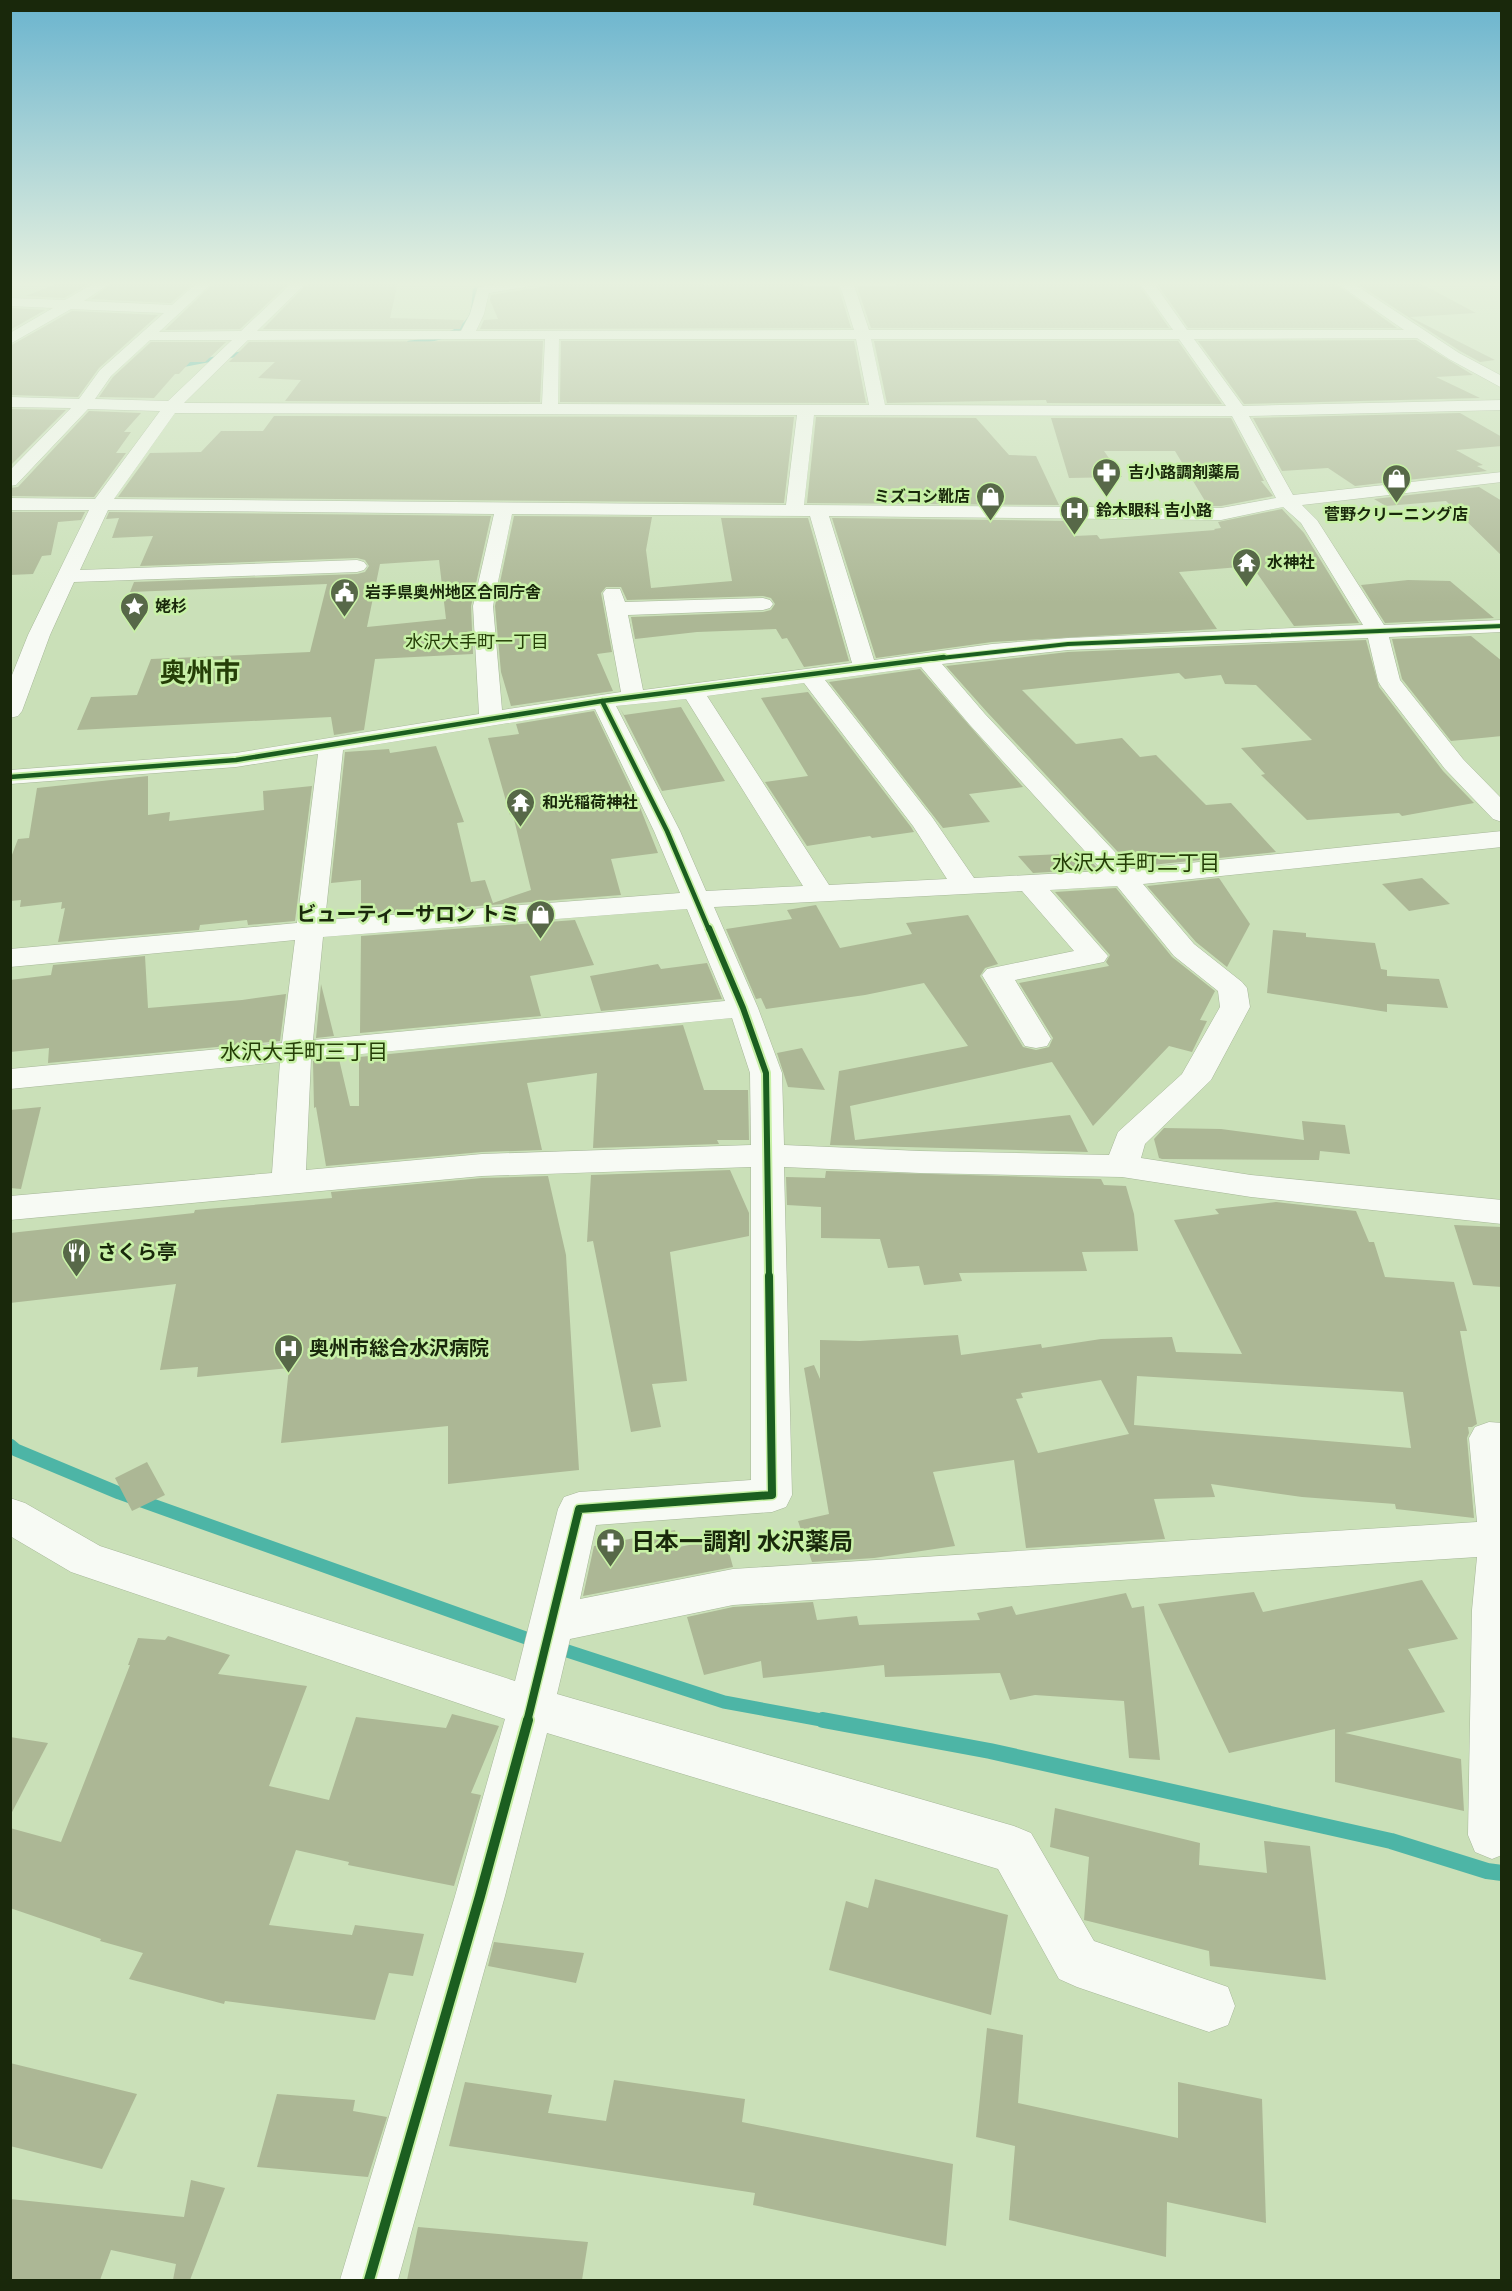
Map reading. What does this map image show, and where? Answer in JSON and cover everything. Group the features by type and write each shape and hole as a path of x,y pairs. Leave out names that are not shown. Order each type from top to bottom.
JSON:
{"street":[{"path":"10,481 84,404 94,389"},
{"path":"10,711 39,635 102,503 171,407 190,389"},
{"path":"550,409 551,389"},
{"path":"874,389 878,410"},
{"path":"1222,389 1238,411 1287,501 1308,520 1377,631 1389,681 1454,764 1502,814"},
{"path":"10,402 171,407 1238,411 1502,405"},
{"path":"795,511 806,409"},
{"path":"10,504 1221,514 1287,501 1502,477"},
{"path":"491,720 483,606 504,508"},
{"path":"818,511 864,668"},
{"path":"67,576 357,566"},
{"path":"369,2280 473,1924 553,1623 579,1509 772,1495 766,1073 743,1008 667,831 618,699 615,601 763,604"},
{"path":"10,777 236,760 331,747 618,699 992,651 1068,644 1502,626"},
{"path":"927,660 984,728 1124,878 1184,950 1232,988 1235,1007 1195,1080 1130,1140 1122,1166"},
{"path":"810,675 923,822 965,885"},
{"path":"693,691 821,893"},
{"path":"288,1183 296,1052 331,747"},
{"path":"10,958 310,930 696,900 1124,878 1502,838"},
{"path":"1028,882 1094,956 997,975 1036,1039"},
{"path":"10,1079 743,1008"},
{"path":"10,1208 482,1165 767,1155 920,1162 1122,1166 1251,1186 1502,1212"},
{"path":"1492,1835 1500,1538 1489,1438 1502,1439"},
{"path":"10,1515 86,1559 530,1707 1014,1850 1077,1961 1209,2006"},
{"path":"553,1623 733,1587 1500,1538"}],"building":[{"path":"10,389 84,389 78,397 10,395"},
{"path":"105,389 162,389 154,398 99,397"},
{"path":"294,389 541,389 540,402 285,401"},
{"path":"560,389 863,389 866,403 560,402"},
{"path":"884,389 1211,389 1222,404 1047,403 1046,400 887,403"},
{"path":"1233,389 1461,389 1480,398 1244,404"},
{"path":"10,409 66,410 10,466"},
{"path":"89,411 141,413 124,432 131,432 116,453 126,453 94,497 10,496 10,488 18,487"},
{"path":"1460,413 1502,437 1502,446 1456,450 1483,465 1477,466 1487,471 1355,486 1328,468 1282,471 1253,418"},
{"path":"274,416 794,417 784,503 118,497 150,453 201,452 221,431 263,431"},
{"path":"816,417 976,418 1009,455 1036,456 1059,505 807,503"},
{"path":"1051,418 1231,418 1264,481 1261,481 1273,496 1221,506 1208,506 1175,451 1104,451 1122,477 1069,478"},
{"path":"1479,487 1502,501 1502,556 1446,501 1386,506 1374,499"},
{"path":"1282,509 1304,533 1359,623 1294,626 1252,566 1179,572 1217,629 992,642 876,658 832,518 1067,521 1074,536 1097,535 1100,539 1215,530 1221,528 1218,522"},
{"path":"10,512 85,512 81,520 58,522 51,555 42,556 33,574 10,575"},
{"path":"109,512 491,516 471,606 473,654 375,659 364,730 334,735 331,717 77,730 91,697 137,695 151,659 310,652 327,584 130,592 134,582 357,574 365,572 369,566 365,560 357,558 140,566 153,536 112,538 119,518 106,519","holes":["439,560 446,619 367,627 380,564"]},
{"path":"514,516 652,517 646,550 651,588 732,581 721,518 808,518 849,661 804,667 787,638 782,639 776,629 697,632 635,639 631,617 763,612 771,610 775,604 771,598 763,596 627,600 621,587 606,587 601,593 612,652 597,654 613,691 511,706 501,672 495,606"},
{"path":"1408,580 1450,581 1494,618 1385,623 1361,585"},
{"path":"1471,636 1502,661 1502,736 1451,741 1402,679 1392,639"},
{"path":"1366,640 1379,687 1443,771 1474,803 1402,816 1399,813 1307,820 1261,775 1265,774 1241,748 1312,740 1256,685 1225,684 1221,675 1185,679 1179,673 1022,690 1076,744 1122,738 1140,757 1156,755 1206,805 1231,803 1276,852 1132,867 946,666 1068,652"},
{"path":"920,669 1023,787 969,794 990,822 943,828 829,682"},
{"path":"808,692 914,832 807,846 765,782 808,776 761,698"},
{"path":"681,707 725,781 662,791 620,708 624,715"},
{"path":"594,711 641,810 658,853 611,859 621,895 361,915 361,880 331,883 345,752 389,749 390,753 436,746 464,822 457,823 471,882 485,880 493,903 531,890 513,815 510,815 488,738 519,734 516,724"},
{"path":"148,776 148,815 170,812 169,821 264,810 263,791 312,786 295,921 248,925 247,920 200,925 199,930 58,942 65,908 61,909 62,902 20,907 21,900 10,901 10,860 18,839 29,838 37,788"},
{"path":"1084,853 1098,869 1033,873 1018,856"},
{"path":"1219,878 1250,924 1227,967 1196,942 1147,886"},
{"path":"1422,878 1450,904 1409,911 1382,884"},
{"path":"1116,888 1172,957 1215,991 1200,1020 1207,1021 1192,1052 1169,1046 1093,1126 1052,1062 850,1106 855,1140 1070,1115 1088,1152 830,1145 839,1071 968,1046 924,983 865,995 766,1009 761,998 756,999 726,929 792,919 787,910 816,905 840,948 912,934 906,923 968,915 998,964 985,968 980,976 1023,1047 1036,1050 1049,1047 1053,1038 1019,983 1109,966 1106,962 1110,955 1055,892"},
{"path":"575,920 594,965 530,976 541,1016 360,1033 361,936"},
{"path":"1273,930 1306,933 1306,937 1375,943 1381,969 1387,970 1387,976 1439,979 1448,1008 1387,1004 1387,1012 1267,993"},
{"path":"145,956 148,1008 286,994 280,1041 48,1063 49,1048 10,1052 10,980 51,975 53,965"},
{"path":"707,963 722,999 601,1011 590,976 658,964 661,969"},
{"path":"321,984 334,1036 316,1038"},
{"path":"683,1025 704,1090 748,1090 749,1140 717,1140 719,1144 593,1148 597,1073 527,1083 542,1150 482,1152 326,1166 316,1107 314,1108 313,1061 339,1059 350,1106 359,1106 359,1057"},
{"path":"802,1048 825,1090 788,1087 777,1053"},
{"path":"41,1107 21,1189 10,1188 10,1110"},
{"path":"1302,1121 1345,1125 1350,1154 1320,1151 1319,1160 1162,1159 1159,1158 1154,1139 1164,1128 1221,1129 1304,1140"},
{"path":"730,1170 749,1213 749,1236 670,1252 687,1381 652,1384 661,1427 631,1432 593,1241 587,1242 591,1175"},
{"path":"826,1171 1101,1179 1104,1185 1126,1186 1134,1214 1138,1251 1082,1252 1087,1271 959,1273 962,1281 924,1285 919,1266 888,1268 880,1239 821,1238 821,1207 787,1205 786,1177 825,1178"},
{"path":"548,1176 566,1255 579,1470 448,1484 448,1426 281,1443 289,1368 197,1377 198,1367 160,1370 176,1284 10,1303 10,1233 194,1213 195,1210 332,1198 331,1192 482,1178"},
{"path":"1276,1202 1356,1211 1369,1242 1374,1242 1385,1277 1454,1282 1467,1331 1460,1331 1477,1424 1468,1427 1467,1438 1474,1518 1396,1509 1395,1504 1302,1497 1211,1484 1215,1497 1154,1499 1165,1539 1026,1548 1014,1460 933,1472 955,1546 874,1558 812,1562 798,1521 829,1514 804,1368 814,1365 820,1379 820,1340 860,1341 958,1335 961,1355 1041,1344 1042,1348 1101,1339 1172,1337 1176,1352 1242,1354 1174,1220 1219,1214 1215,1209","holes":["1137,1376 1403,1392 1411,1448 1134,1425","1101,1380 1129,1434 1038,1453 1016,1399 1023,1398 1021,1393"]},
{"path":"1454,1225 1502,1227 1502,1287 1473,1285"},
{"path":"147,1462 165,1495 132,1511 115,1478"},
{"path":"675,1530 679,1547 725,1538 733,1567 583,1596 594,1546"},
{"path":"1422,1580 1458,1639 1408,1649 1445,1712 1345,1733 1461,1759 1464,1811 1335,1782 1335,1729 1229,1753 1158,1604 1254,1592 1263,1612"},
{"path":"1126,1593 1132,1608 1144,1606 1160,1760 1129,1758 1124,1701 1035,1695 1010,1700 1000,1673 885,1677 884,1665 763,1678 761,1661 704,1675 687,1617 733,1607 813,1602 817,1620 857,1616 859,1625 980,1620 977,1613 1012,1606 1016,1615"},
{"path":"168,1636 230,1655 218,1674 307,1686 269,1786 329,1800 356,1717 446,1728 452,1714 499,1726 471,1793 481,1795 454,1886 348,1865 349,1862 296,1850 269,1925 352,1935 355,1925 424,1934 413,1976 389,1973 375,2020 225,2001 224,2004 129,1979 143,1953 100,1941 101,1939 10,1908 10,1828 61,1842 130,1665 128,1665 138,1638 165,1640"},
{"path":"10,1737 48,1743 10,1816"},
{"path":"1055,1808 1200,1843 1199,1865 1267,1873 1264,1841 1310,1846 1326,1980 1210,1966 1209,1951 1084,1920 1089,1857 1050,1847"},
{"path":"875,1879 1008,1915 991,2015 829,1970 846,1901 868,1908"},
{"path":"494,1942 584,1953 576,1983 488,1966"},
{"path":"987,2028 1023,2035 1018,2103 1178,2138 1178,2082 1262,2099 1266,2223 1167,2202 1166,2257 1009,2220 1015,2146 976,2137"},
{"path":"10,2063 137,2094 102,2169 10,2146"},
{"path":"614,2080 745,2099 742,2122 953,2164 946,2246 753,2205 755,2193 449,2146 465,2082 552,2095 548,2113 606,2121"},
{"path":"277,2094 355,2100 353,2111 387,2117 368,2177 257,2167"},
{"path":"191,2180 225,2188 190,2280 173,2280 176,2264 111,2250 100,2280 10,2280 10,2199 184,2217"},
{"path":"418,2227 588,2242 582,2280 407,2280"}],"waterway":[{"path":"10,1445 16,1450 119,1493 540,1643"},
{"path":"555,1647 724,1702 832,1722"},
{"path":"823,1720 990,1751 1391,1841 1487,1871 1502,1873"}],"cycle path":[{"path":"10,777 236,760 602,701 992,651 1068,644 1502,626"},
{"path":"369,2280 507,1800 579,1509 772,1495 766,1073 743,1008 667,831 602,701"}],"place":[{"name":"吉小路調剤薬局","path":"1107,498"},
{"name":"菅野クリーニング店","path":"1396,504"},
{"name":"ミズコシ靴店","path":"991,522"},
{"name":"鈴木眼科 吉小路","path":"1075,536"},
{"name":"水神社","path":"1246,588"},
{"name":"岩手県奥州地区合同庁舎","path":"344,618"},
{"name":"姥杉","path":"134,632"},
{"name":"和光稲荷神社","path":"521,828"},
{"name":"ビューティーサロン トミ","path":"541,940"},
{"name":"さくら亭","path":"76,1278"},
{"name":"奥州市総合水沢病院","path":"288,1374"},
{"name":"日本一調剤 水沢薬局","path":"610,1568"}],"district":[{"name":"水沢大手町一丁目","path":"477,641"},
{"name":"奥州市","path":"200,673"},
{"name":"水沢大手町二丁目","path":"1136,863"},
{"name":"水沢大手町三丁目","path":"304,1052"}]}
